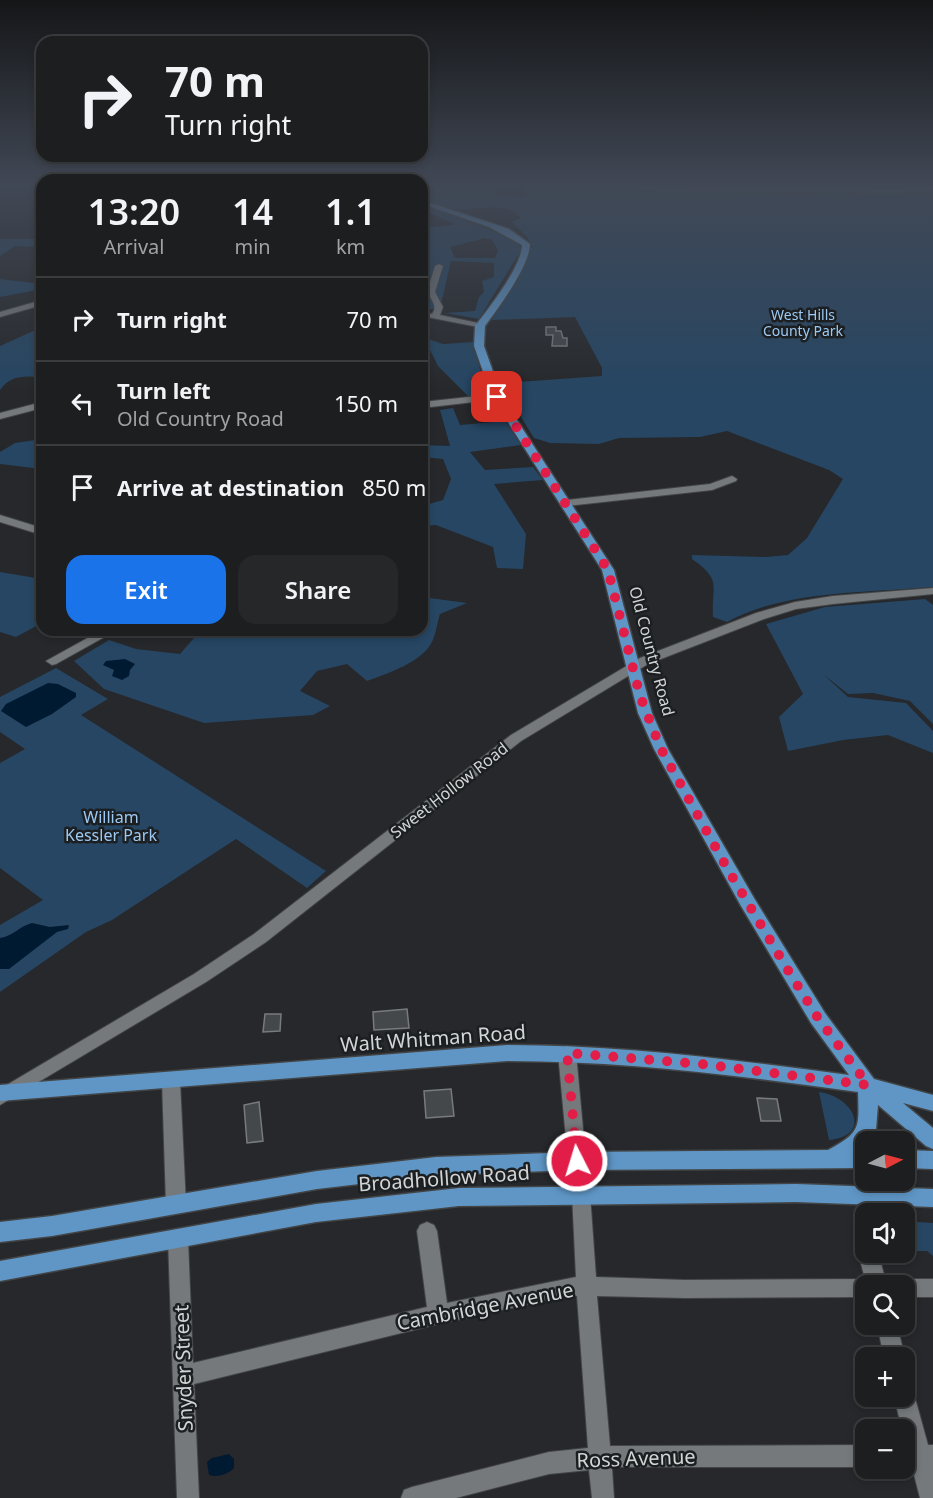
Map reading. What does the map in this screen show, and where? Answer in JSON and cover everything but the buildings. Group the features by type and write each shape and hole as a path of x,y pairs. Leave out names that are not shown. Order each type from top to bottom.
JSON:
{"main road":[{"path":"480,326 496,306 525,254"},
{"name":"Old Country Road","path":"480,326 479,346 497,397 608,570 645,713 661,749 708,835 802,992 868,1085 933,1140"},
{"name":"Walt Whitman Road","path":"3,1094 507,1053 567,1053 701,1064 868,1085 933,1103"},
{"path":"831,1159 858,1144 866,1134 868,1085"},
{"name":"Broadhollow Road","path":"0,1232 368,1174 448,1166 577,1161 855,1159"},
{"path":"915,1159 933,1160"},
{"name":"Broadhollow Road","path":"0,1271 316,1213 459,1197 796,1193 933,1198"}],"street":[{"path":"433,317 439,307 431,292 439,266"},
{"path":"0,315 36,304"},
{"path":"428,316 480,326"},
{"path":"428,404 497,397"},
{"path":"0,417 36,407"},
{"path":"567,503 712,487 732,479"},
{"path":"0,518 36,530"},
{"name":"Sweet Hollow Road","path":"3,1094 200,978 260,938 516,738 632,668 662,653 760,616 795,606 833,600 933,591"},
{"path":"52,661 100,636"},
{"path":"567,1053 577,1161"},
{"path":"171,1082 176,1205"},
{"path":"581,1194 603,1498"},
{"path":"427,1231 438,1314"},
{"name":"Snyder Street","path":"178,1239 188,1498"},
{"name":"Cambridge Avenue","path":"183,1376 438,1314 570,1287 855,1288"},
{"path":"915,1288 933,1288"},
{"path":"907,1407 931,1498"},
{"name":"Ross Avenue","path":"412,1498 549,1463 600,1457 855,1456"}],"green space":[{"path":"428,254 453,254 455,258 495,258 497,254 519,254 479,319 445,313 475,311 479,297 484,292 482,281 494,277 494,263 451,261 440,308 428,309"},
{"name":"West Hills County Park","path":"528,254 933,254 933,587 800,598 774,604 727,622 713,617 712,578 702,566 692,559 692,555 766,557 788,555 807,538 843,479 829,470 727,431 700,437 619,438 599,444 550,443 534,438 503,388 504,383 602,376 602,368 575,317 492,320"},
{"path":"0,279 36,283 36,290 0,297"},
{"path":"36,330 36,377 13,379 0,390 0,346"},
{"path":"428,339 443,344 473,342 487,396 468,396 438,366 428,346"},
{"path":"453,408 460,425 505,421 521,445 470,452 485,470 533,467 543,480 494,484 526,534 523,569 497,568 493,547 436,525 428,526 428,504 443,500 451,479 443,459 428,458 428,445 450,446 440,410"},
{"path":"36,440 36,468 0,464 0,452 15,443"},
{"path":"0,572 36,578 36,626 16,637 0,632"},
{"path":"428,598 467,603 440,614 432,642 427,649 420,656 394,671 367,681 347,664 317,671 300,691 330,706 313,715 204,723 104,689 74,661 109,640 136,649 180,654 196,636 428,636"},
{"path":"925,599 933,605 933,724 910,701 873,693 848,694 823,674 848,697 906,703 933,731 933,753 888,735 843,740 788,751 779,717 803,694 766,624 825,607"},
{"name":"William Kessler Park","path":"56,668 108,699 81,715 326,871 307,888 236,839 112,920 86,932 0,992 0,925 43,900 0,868 0,763 25,749 0,732 0,697"},
{"path":"819,1092 832,1095 849,1108 854,1116 851,1132 829,1140"},
{"path":"915,1222 933,1223 933,1256 927,1251 915,1251"}],"shaded area":[{"path":"125,659 135,664 129,676 122,680 112,676 114,670 103,665 106,661"},
{"path":"48,683 58,684 76,693 76,697 52,714 26,727 1,711 6,704"},
{"path":"32,923 50,927 69,925 68,929 57,932 9,969 0,969 0,938"},
{"path":"229,1454 234,1459 234,1468 222,1475 209,1475 207,1462 212,1458"}],"route":[{"path":"497,397 527,440 608,570 645,713 661,749 699,820 818,1018 868,1085 701,1064 567,1053 577,1161"}]}
